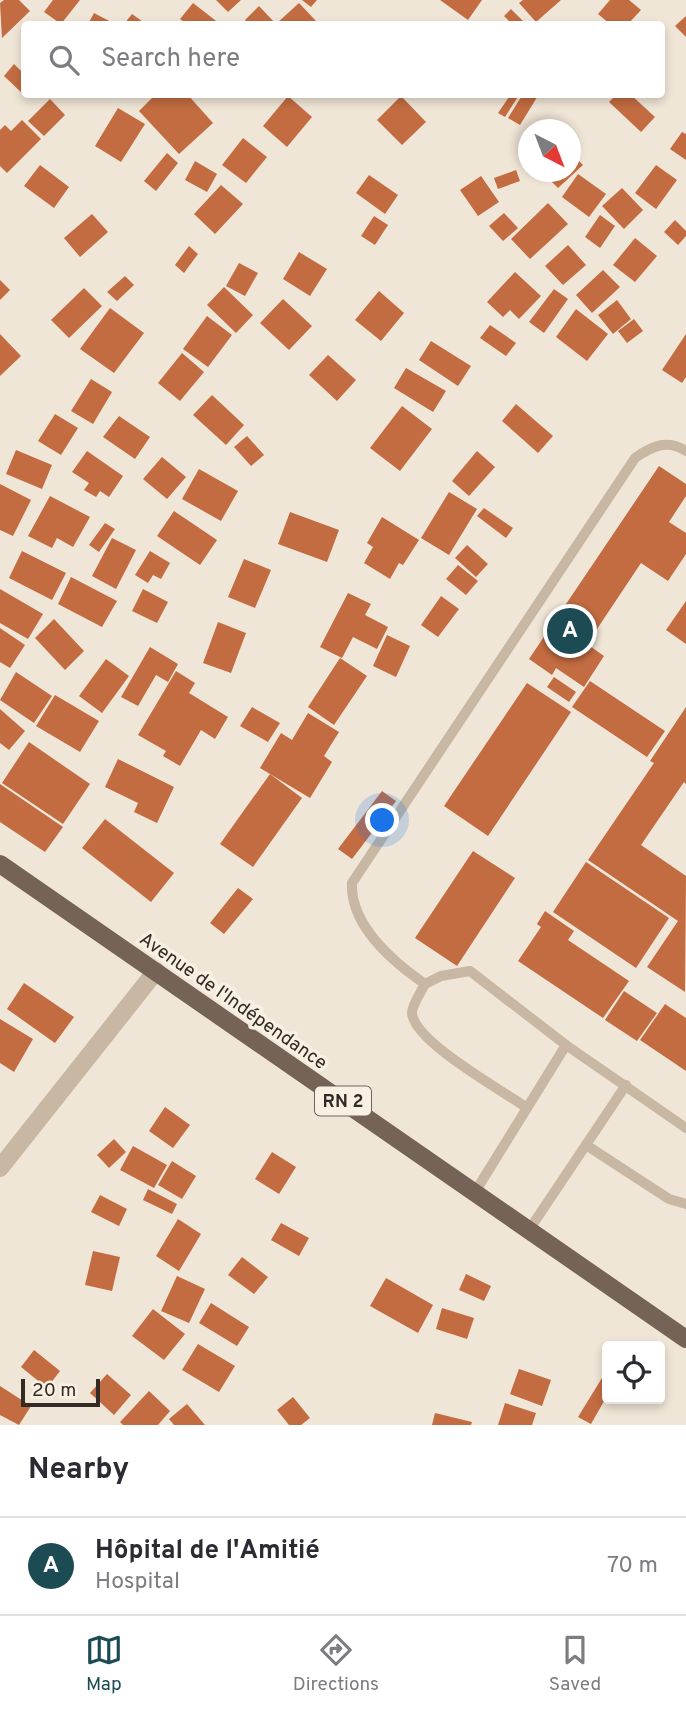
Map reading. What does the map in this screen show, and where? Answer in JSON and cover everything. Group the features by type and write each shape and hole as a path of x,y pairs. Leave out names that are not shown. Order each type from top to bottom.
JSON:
{"main road":[{"name":"Avenue de l'Indépendance","path":"0,864 686,1339"}],"street":[{"path":"0,1168 156,971"}],"lane":[{"path":"425,984 402,968 363,922 351,902 352,883 635,458 654,445 677,445 686,452"},
{"path":"527,1108 435,1048 415,1026 412,1011 425,984 441,976 470,971 566,1045 686,1128"},
{"path":"475,1192 566,1045"},
{"path":"529,1230 626,1085"},
{"path":"586,1144 669,1199 686,1204"}],"building":[{"path":"4,0 19,0 30,11 2,38 0,3"},
{"path":"53,0 80,0 63,21 57,21 44,12"},
{"path":"216,0 241,0 228,12"},
{"path":"302,0 317,0 311,7"},
{"path":"440,0 482,0 468,20"},
{"path":"523,0 561,0 537,21 519,3"},
{"path":"610,0 629,0 641,10 631,21 606,21 598,14"},
{"path":"193,3 216,21 183,21 180,19"},
{"path":"299,3 316,21 279,21"},
{"path":"259,6 273,21 246,21"},
{"path":"511,9 523,21 509,21 504,16"},
{"path":"94,13 109,21 90,21"},
{"path":"132,14 142,21 126,21"},
{"path":"686,16 686,37 675,26"},
{"path":"14,64 21,71 21,92 4,76"},
{"path":"152,98 191,98 213,123 179,154 139,111"},
{"path":"286,98 290,98 312,117 287,147 263,126"},
{"path":"399,98 403,98 426,122 402,145 377,120"},
{"path":"508,98 517,98 505,117 498,113"},
{"path":"520,98 537,98 524,119 518,119 518,124 508,118"},
{"path":"613,98 634,98 655,117 641,132 609,102"},
{"path":"50,99 65,115 44,136 28,121"},
{"path":"118,108 145,124 121,162 95,146"},
{"path":"22,120 41,139 7,173 0,166 0,130 5,125 11,131"},
{"path":"682,132 686,134 686,160 670,149"},
{"path":"243,138 267,157 246,183 222,165"},
{"path":"167,153 178,163 156,191 144,181"},
{"path":"195,161 217,174 207,192 185,180"},
{"path":"40,165 69,187 54,208 24,186"},
{"path":"656,165 677,180 656,209 635,193"},
{"path":"516,170 518,182 498,189 494,178"},
{"path":"369,175 398,195 385,214 356,193"},
{"path":"481,176 499,202 478,216 460,190"},
{"path":"581,176 606,194 589,217 562,197 572,182 581,182"},
{"path":"552,182 565,182 558,188"},
{"path":"221,185 243,204 215,234 194,214"},
{"path":"622,188 643,210 624,229 602,206"},
{"path":"548,203 568,224 530,259 511,239"},
{"path":"504,213 518,228 503,241 489,226"},
{"path":"92,214 108,232 80,257 64,238"},
{"path":"600,215 615,226 600,248 585,237"},
{"path":"374,216 388,225 375,245 361,236"},
{"path":"675,220 686,231 686,236 678,245 664,232"},
{"path":"635,238 657,256 635,282 613,265"},
{"path":"568,245 586,265 563,285 545,266"},
{"path":"189,246 198,254 184,273 175,265"},
{"path":"299,252 327,269 310,296 283,279"},
{"path":"239,263 258,273 245,296 226,286"},
{"path":"603,270 620,287 592,313 576,295"},
{"path":"515,272 541,296 519,319 510,310 503,317 487,302"},
{"path":"125,276 134,285 117,301 107,292"},
{"path":"0,280 10,290 0,300"},
{"path":"224,287 253,315 236,333 207,305"},
{"path":"84,288 102,306 69,338 51,320"},
{"path":"554,289 568,299 544,333 529,322"},
{"path":"379,291 404,313 381,341 355,320"},
{"path":"283,299 312,326 289,350 260,323"},
{"path":"617,300 631,319 613,334 598,315"},
{"path":"110,308 144,333 114,373 80,349"},
{"path":"576,309 608,334 587,361 556,337"},
{"path":"207,316 232,335 208,367 183,349"},
{"path":"634,319 643,331 627,343 618,331"},
{"path":"490,325 516,343 506,356 480,338"},
{"path":"0,334 21,356 0,376"},
{"path":"686,334 686,377 682,383 662,370"},
{"path":"431,341 471,366 458,386 419,360"},
{"path":"182,353 204,372 180,401 158,383"},
{"path":"328,355 356,380 337,401 309,375"},
{"path":"406,368 446,391 433,412 394,388"},
{"path":"91,379 112,392 93,424 71,411"},
{"path":"212,395 244,425 226,445 193,415"},
{"path":"516,404 553,436 538,453 502,421"},
{"path":"402,406 432,429 400,471 370,448"},
{"path":"55,414 78,428 61,455 38,441"},
{"path":"119,416 150,437 135,459 103,437"},
{"path":"247,436 264,455 251,466 234,447"},
{"path":"16,450 52,465 42,489 6,474"},
{"path":"87,451 123,476 109,497 100,491 96,497 84,490 89,483 72,472"},
{"path":"477,451 495,467 469,496 452,481"},
{"path":"162,457 186,477 167,499 143,479"},
{"path":"659,466 686,484 686,496 669,522 686,533 686,554 668,581 641,563 587,644 604,656 584,687 556,668 552,675 529,659"},
{"path":"199,469 238,491 221,521 182,499"},
{"path":"0,484 31,500 13,536 0,530"},
{"path":"449,492 477,509 449,555 421,538"},
{"path":"50,496 90,517 73,547 57,538 52,548 28,536"},
{"path":"484,508 513,528 506,538 477,516"},
{"path":"174,511 217,540 200,565 157,536"},
{"path":"290,512 339,530 327,562 278,544"},
{"path":"382,517 419,540 403,565 399,563 390,579 364,563 373,547 367,543"},
{"path":"105,523 115,529 99,552 89,545"},
{"path":"112,538 136,550 116,589 92,576"},
{"path":"467,545 488,564 476,577 455,558"},
{"path":"22,551 66,573 52,600 9,578"},
{"path":"150,551 170,563 161,579 153,575 148,583 135,575"},
{"path":"244,559 271,570 255,608 228,597"},
{"path":"458,565 478,581 466,595 446,579"},
{"path":"71,577 117,601 102,627 58,604"},
{"path":"0,589 43,614 28,639 0,623"},
{"path":"143,589 168,602 157,623 132,611"},
{"path":"348,593 371,604 365,615 388,627 377,649 353,637 342,658 320,647"},
{"path":"441,596 459,609 438,637 421,625"},
{"path":"686,601 686,644 666,630"},
{"path":"54,619 84,651 65,670 35,638"},
{"path":"218,622 246,633 231,673 203,663"},
{"path":"0,628 25,645 10,668 0,662"},
{"path":"387,635 410,646 396,677 373,666"},
{"path":"150,647 178,664 168,682 156,675 138,706 121,697"},
{"path":"340,658 367,676 334,725 308,707"},
{"path":"106,659 129,676 102,713 79,696"},
{"path":"176,671 195,683 189,693 228,717 215,739 201,730 180,766 163,756 166,751 138,735"},
{"path":"16,672 52,696 34,723 0,700"},
{"path":"554,677 576,692 569,702 547,687"},
{"path":"590,681 665,731 647,757 572,707"},
{"path":"527,683 571,712 488,836 444,806"},
{"path":"55,695 99,721 80,752 36,726"},
{"path":"252,707 280,723 268,742 240,726"},
{"path":"686,707 686,784 684,782 641,845 686,876 685,992 647,967 678,921 588,860 654,763 650,761"},
{"path":"0,709 25,731 9,750 0,743"},
{"path":"308,713 339,732 324,756 332,762 310,798 260,768 281,733 292,740"},
{"path":"29,742 90,784 63,824 2,783"},
{"path":"118,759 174,787 157,823 134,812 138,803 105,787"},
{"path":"270,774 302,798 253,867 220,844"},
{"path":"0,784 63,827 45,852 0,822"},
{"path":"382,791 396,801 352,859 338,849"},
{"path":"105,819 174,873 151,902 82,848"},
{"path":"473,851 515,878 457,966 415,938"},
{"path":"586,862 669,918 636,968 553,912"},
{"path":"238,888 253,899 224,934 210,923"},
{"path":"545,911 574,931 568,940 629,981 603,1018 518,961 541,927 537,924"},
{"path":"24,983 74,1017 55,1043 7,1009"},
{"path":"624,991 657,1013 637,1041 605,1020"},
{"path":"665,1004 686,1018 686,1071 640,1040"},
{"path":"0,1019 33,1039 14,1072 0,1063"},
{"path":"165,1107 190,1125 173,1148 149,1131"},
{"path":"114,1139 126,1152 109,1168 97,1155"},
{"path":"133,1146 167,1165 154,1188 120,1170"},
{"path":"272,1152 296,1167 279,1194 255,1179"},
{"path":"172,1161 196,1176 182,1199 158,1185"},
{"path":"148,1189 177,1204 172,1214 143,1200"},
{"path":"100,1195 127,1209 119,1226 91,1212"},
{"path":"178,1219 201,1234 179,1271 156,1256"},
{"path":"281,1223 309,1238 299,1256 271,1240"},
{"path":"93,1251 120,1257 112,1291 85,1285"},
{"path":"242,1257 268,1277 254,1294 228,1275"},
{"path":"466,1274 491,1286 484,1301 459,1290"},
{"path":"177,1276 205,1289 189,1323 161,1311"},
{"path":"386,1278 433,1305 418,1333 370,1306"},
{"path":"211,1303 249,1327 237,1346 199,1323"},
{"path":"442,1308 474,1318 467,1339 436,1329"},
{"path":"153,1309 185,1334 164,1360 132,1336"},
{"path":"198,1344 235,1366 219,1392 182,1370"},
{"path":"34,1350 60,1371 47,1388 21,1367"},
{"path":"519,1369 551,1380 542,1406 510,1394"},
{"path":"107,1374 131,1395 114,1415 90,1393"},
{"path":"602,1378 602,1404 591,1424 578,1417"},
{"path":"0,1386 31,1406 19,1425 0,1415"},
{"path":"149,1391 170,1411 158,1425 123,1425 120,1422"},
{"path":"293,1397 310,1418 301,1425 289,1425 277,1410"},
{"path":"505,1403 536,1413 532,1425 498,1425"},
{"path":"187,1404 205,1425 174,1425 169,1419"},
{"path":"435,1413 472,1422 471,1425 432,1425"}],"place":[{"name":"Hôpital de l'Amitié","path":"570,631"}]}
